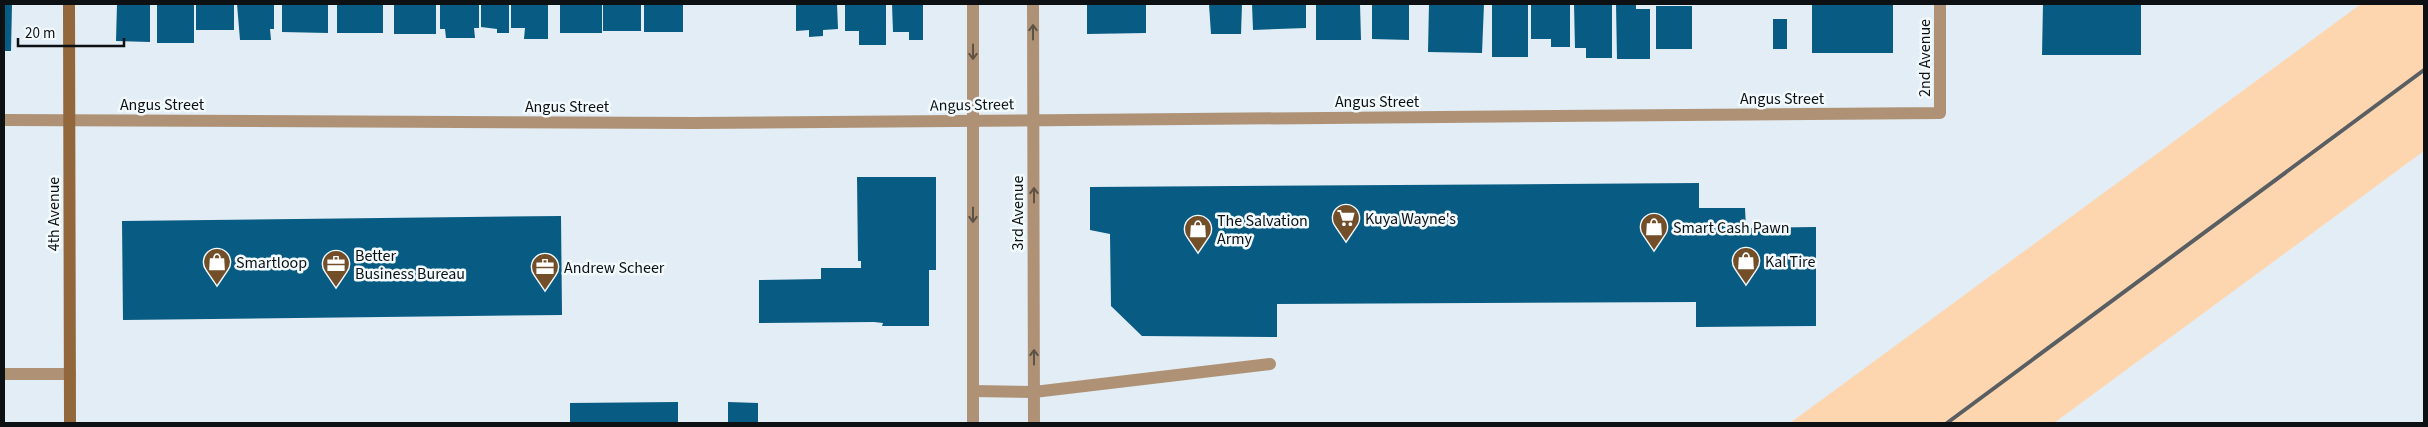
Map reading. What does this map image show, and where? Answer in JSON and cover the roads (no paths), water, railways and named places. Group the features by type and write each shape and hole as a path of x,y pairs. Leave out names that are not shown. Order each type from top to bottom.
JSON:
{"street":[{"name":"4th Avenue","path":"69,4 70,423"},
{"path":"973,4 973,423"},
{"name":"3rd Avenue","path":"1033,4 1034,423"},
{"name":"2nd Avenue","path":"1940,4 1940,113"},
{"name":"Angus Street","path":"4,120 616,123 1940,113"},
{"path":"973,391 1034,392 1270,364"},
{"path":"4,374 70,374"}],"railway":[{"path":"1947,423 2424,70"}],"place":[{"name":"Kuya Wayne's","path":"1346,242"},
{"name":"Smart Cash Pawn","path":"1654,251"},
{"name":"The Salvation Army","path":"1198,253"},
{"name":"Kal Tire","path":"1746,285"},
{"name":"Smartloop","path":"217,286"},
{"name":"Better Business Bureau","path":"336,288"},
{"name":"Andrew Scheer","path":"545,291"}]}
